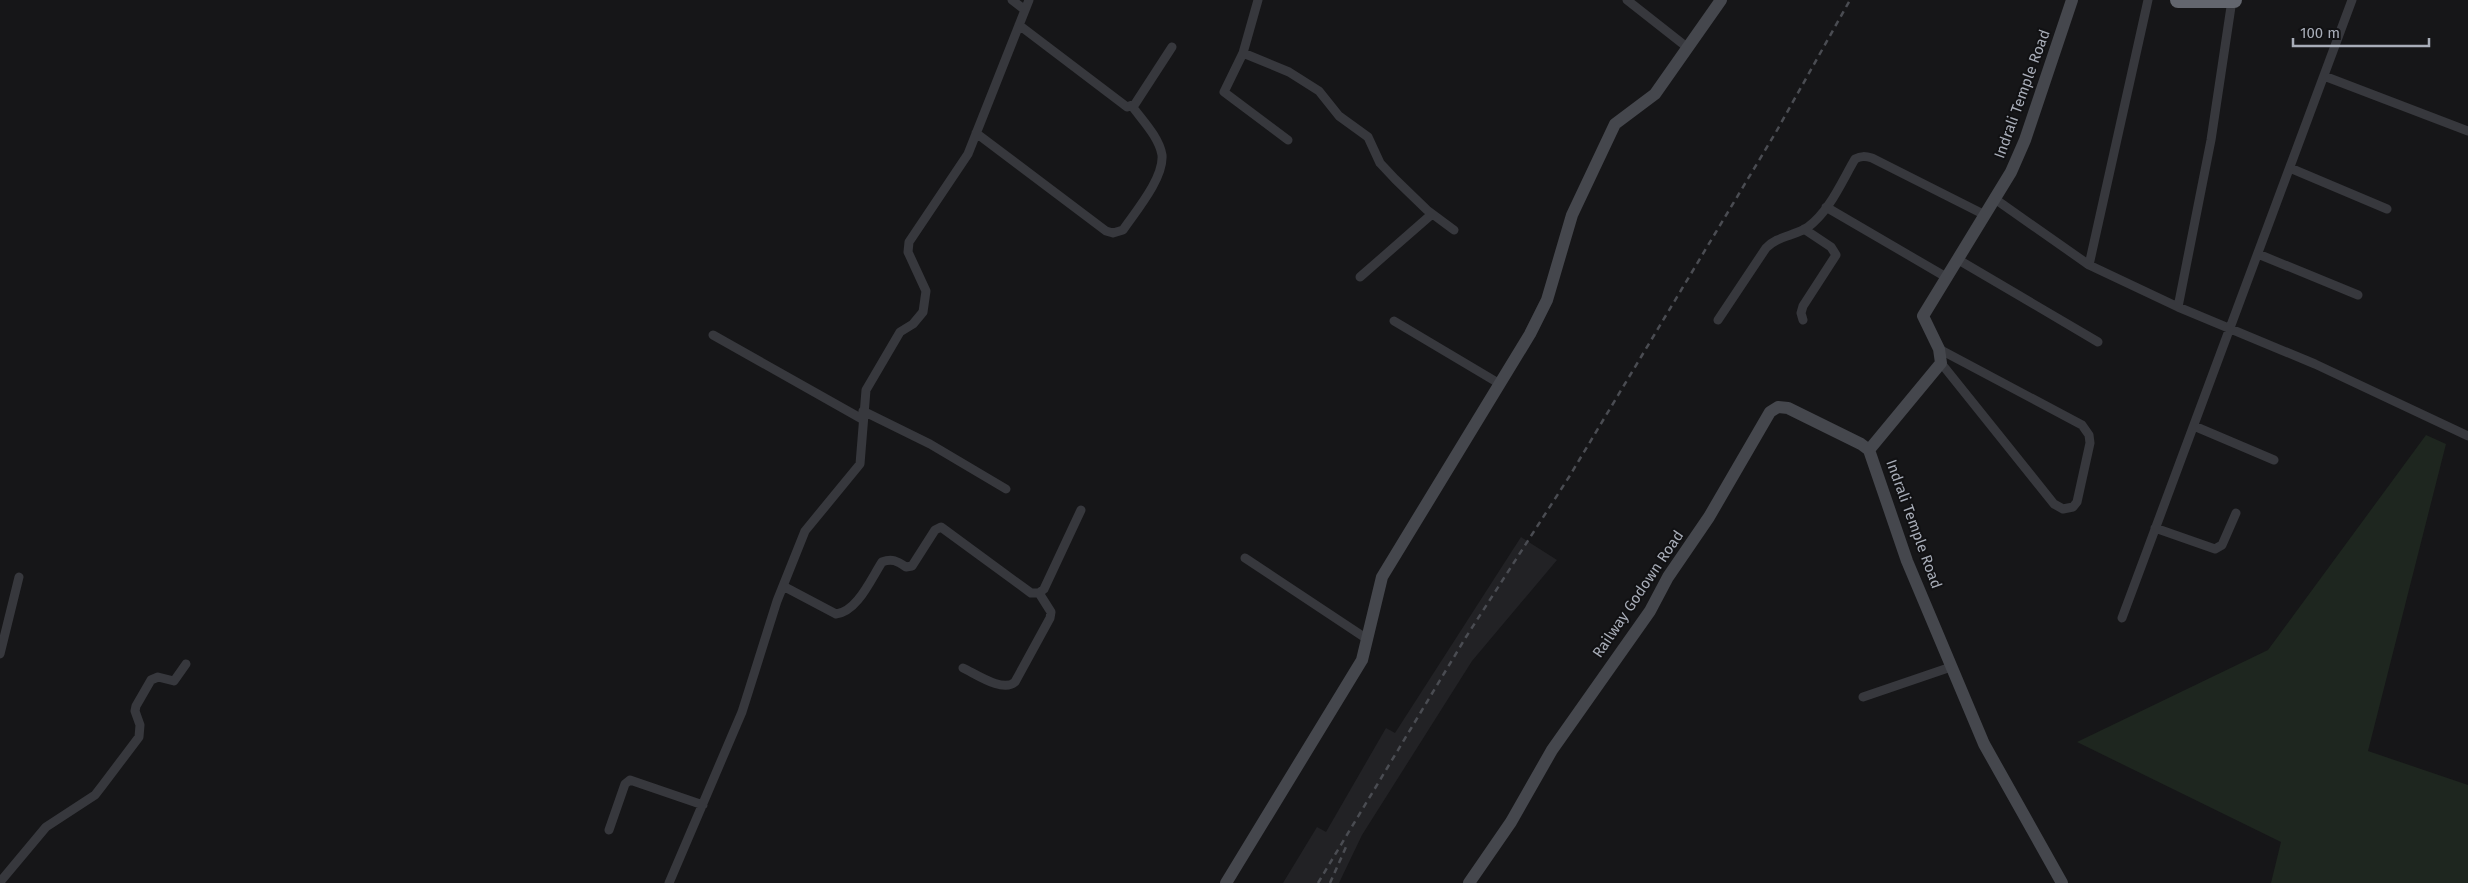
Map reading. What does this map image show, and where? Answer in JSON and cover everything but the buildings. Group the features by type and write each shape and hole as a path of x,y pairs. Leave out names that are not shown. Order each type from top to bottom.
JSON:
{"highway":[{"path":"2187,0 2233,0"}],"street":[{"path":"1012,0 1025,10"},
{"path":"669,883 742,712 783,586 805,531 860,464 862,415 866,390 900,332 913,324 923,312 926,290 908,252 909,242 968,154 1029,0"},
{"path":"1258,0 1243,52 1224,92 1288,140"},
{"path":"1627,0 1688,48"},
{"path":"1226,883 1362,660 1382,577 1530,334 1547,300 1572,215 1615,124 1656,94 1721,0"},
{"name":"Indrali Temple Road","path":"2062,883 1984,744 1907,561 1869,450 1941,363 1939,349 1923,316 2011,172 2026,140 2072,0"},
{"path":"2089,265 2148,0"},
{"path":"2178,308 2211,140 2233,0"},
{"path":"2122,618 2352,0"},
{"path":"1019,26 1123,106 1136,104 1172,47"},
{"path":"1243,52 1289,72 1319,92 1339,116 1368,137 1380,163 1432,214 1454,230"},
{"path":"2324,76 2468,130"},
{"path":"976,133 1106,231 1113,233 1123,230 1160,174 1162,155 1158,144 1132,106"},
{"path":"1718,320 1772,242 1804,229 1826,207 1855,159 1865,156 1984,215"},
{"path":"2290,168 2387,209"},
{"path":"1995,199 2089,265 2178,308 2231,328 2314,364 2468,436"},
{"path":"1826,207 1946,277"},
{"path":"1360,277 1432,214"},
{"path":"1803,320 1801,313 1803,306 1836,255 1832,247 1804,229"},
{"path":"2258,254 2358,294"},
{"path":"1957,259 2098,342"},
{"path":"1394,321 1500,384"},
{"path":"714,335 862,415 930,444 1006,489"},
{"path":"1939,349 2082,425 2090,442 2077,502 2073,507 2063,509 2054,504 1941,363"},
{"name":"Railway Godown Road","path":"1469,883 1511,822 1552,750 1650,611 1668,577 1710,517 1770,412 1778,407 1788,408 1861,444 1869,450"},
{"path":"2194,426 2274,460"},
{"path":"783,586 836,614 843,613 851,608 882,562 888,560 896,561 906,567 912,566 936,530 942,527 1031,593 1039,593 1044,589 1081,510"},
{"path":"2155,528 2215,549 2222,545 2236,513"},
{"path":"1246,558 1367,639"},
{"path":"0,654 19,577"},
{"path":"963,668 1003,686 1011,686 1015,682 1052,612 1039,593"},
{"path":"0,882 46,827 95,795 139,737 140,725 135,711 136,706 151,680 158,677 174,681 186,664"},
{"path":"1863,696 1951,667"},
{"path":"609,830 625,784 630,780 703,805"}],"shaded area":[{"path":"2426,435 2446,444 2368,751 2468,785 2468,883 2271,883 2281,842 2077,742 2268,650"},
{"path":"1521,537 1557,560 1472,661 1362,835 1339,883 1283,883 1317,827 1326,832 1386,728 1395,733"}],"railway":[{"path":"1318,883 1466,637 1569,477 1776,132 1850,0"},
{"path":"1330,883 1346,847"}]}
